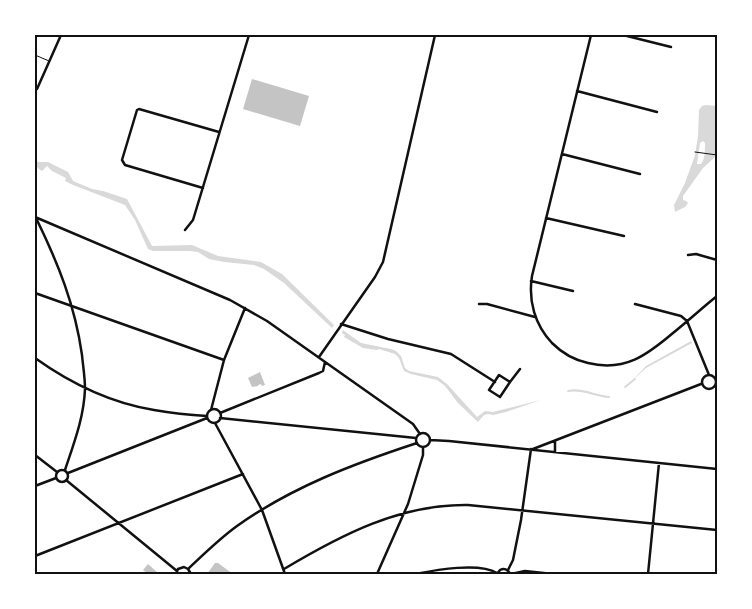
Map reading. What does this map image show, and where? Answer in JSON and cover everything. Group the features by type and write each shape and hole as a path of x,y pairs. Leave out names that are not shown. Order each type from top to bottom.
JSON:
{"street":[{"path":"35,89 37,90 61,35"},
{"path":"185,230 193,220 249,35"},
{"path":"318,357 378,272 383,262 435,35"},
{"path":"591,35 531,281 531,295 540,327 549,339 564,353 585,363 604,366 623,364 643,356 717,296"},
{"path":"623,35 671,47"},
{"path":"577,91 657,112"},
{"path":"203,188 125,165 122,160 137,110 220,132"},
{"path":"562,154 640,174"},
{"path":"35,217 58,265 73,306 80,339 85,389 78,434 65,470"},
{"path":"35,217 217,294 244,308 267,321 412,424 420,434"},
{"path":"546,218 624,236"},
{"path":"688,254 696,254 717,260"},
{"path":"531,281 572,291"},
{"path":"35,293 224,360"},
{"path":"479,304 486,304 536,317"},
{"path":"635,304 681,316 687,321 709,375 715,378 716,386 708,390 702,384 703,377 709,375"},
{"path":"68,473 207,417 211,410 224,360 244,308"},
{"path":"341,324 388,339 451,354 495,382"},
{"path":"35,358 85,389 128,404 153,410 207,417"},
{"path":"211,410 214,409 220,412 319,373 323,371 325,362"},
{"path":"510,382 499,376 489,390 500,397 520,369"},
{"path":"531,449 702,384"},
{"path":"216,423 220,418 220,412"},
{"path":"207,417 210,422 216,423"},
{"path":"220,418 416,438"},
{"path":"216,423 262,510 285,574"},
{"path":"416,438 420,434 427,434 430,440"},
{"path":"416,438 417,443 423,448"},
{"path":"377,574 405,512 421,463 423,448 429,444 430,440"},
{"path":"430,440 717,469"},
{"path":"555,441 555,452"},
{"path":"188,569 228,534 262,510 295,491 329,474 417,443"},
{"path":"508,570 513,560 523,510 531,449"},
{"path":"35,455 57,472"},
{"path":"648,574 659,463"},
{"path":"57,472 61,469 68,473"},
{"path":"56,478 57,472"},
{"path":"66,480 68,473"},
{"path":"35,556 243,474"},
{"path":"56,478 61,482 66,480"},
{"path":"35,486 56,478"},
{"path":"66,480 176,572 182,567 188,569 190,574"},
{"path":"284,569 347,534 405,512 435,506 461,505 523,510 717,530"},
{"path":"415,574 436,570 469,568 485,568 497,573 502,569 508,570 511,574 525,571 553,574"}],"lane":[{"path":"35,55 49,61"}],"path":[{"path":"695,152 717,155"}],"shaded area":[{"path":"702,106 717,106 717,151 715,157 703,168 683,196 683,200 688,203 685,207 675,212 674,205 685,183 695,155 699,110","holes":["703,141 705,143 703,160 701,164 697,164 700,143"]},
{"path":"35,159 38,162 48,162 68,172 73,181 92,189 127,199 152,246 192,245 218,256 261,262 282,274 334,325 332,328 284,283 264,269 254,265 209,259 198,252 153,251 148,249 135,220 125,205 65,181 66,178 52,171 47,166 42,171 35,166"},
{"path":"343,330 361,343 396,351 401,356 405,368 409,371 438,377 447,384 477,417 485,411 493,412 541,400 506,412 484,415 478,422 458,403 445,386 437,380 404,371 399,358 395,354 379,349 363,348 344,337"},
{"path":"691,341 692,343 646,368 632,381 646,366"}],"building":[{"path":"252,79 309,96 300,126 243,109"},
{"path":"260,372 265,385 262,386 261,384 252,387 248,378"},
{"path":"215,563 218,563 233,574 207,574"},
{"path":"148,564 157,572 155,574 148,574 143,570"}],"waterway":[{"path":"625,387 635,379"},
{"path":"568,391 573,390 609,397"}]}
